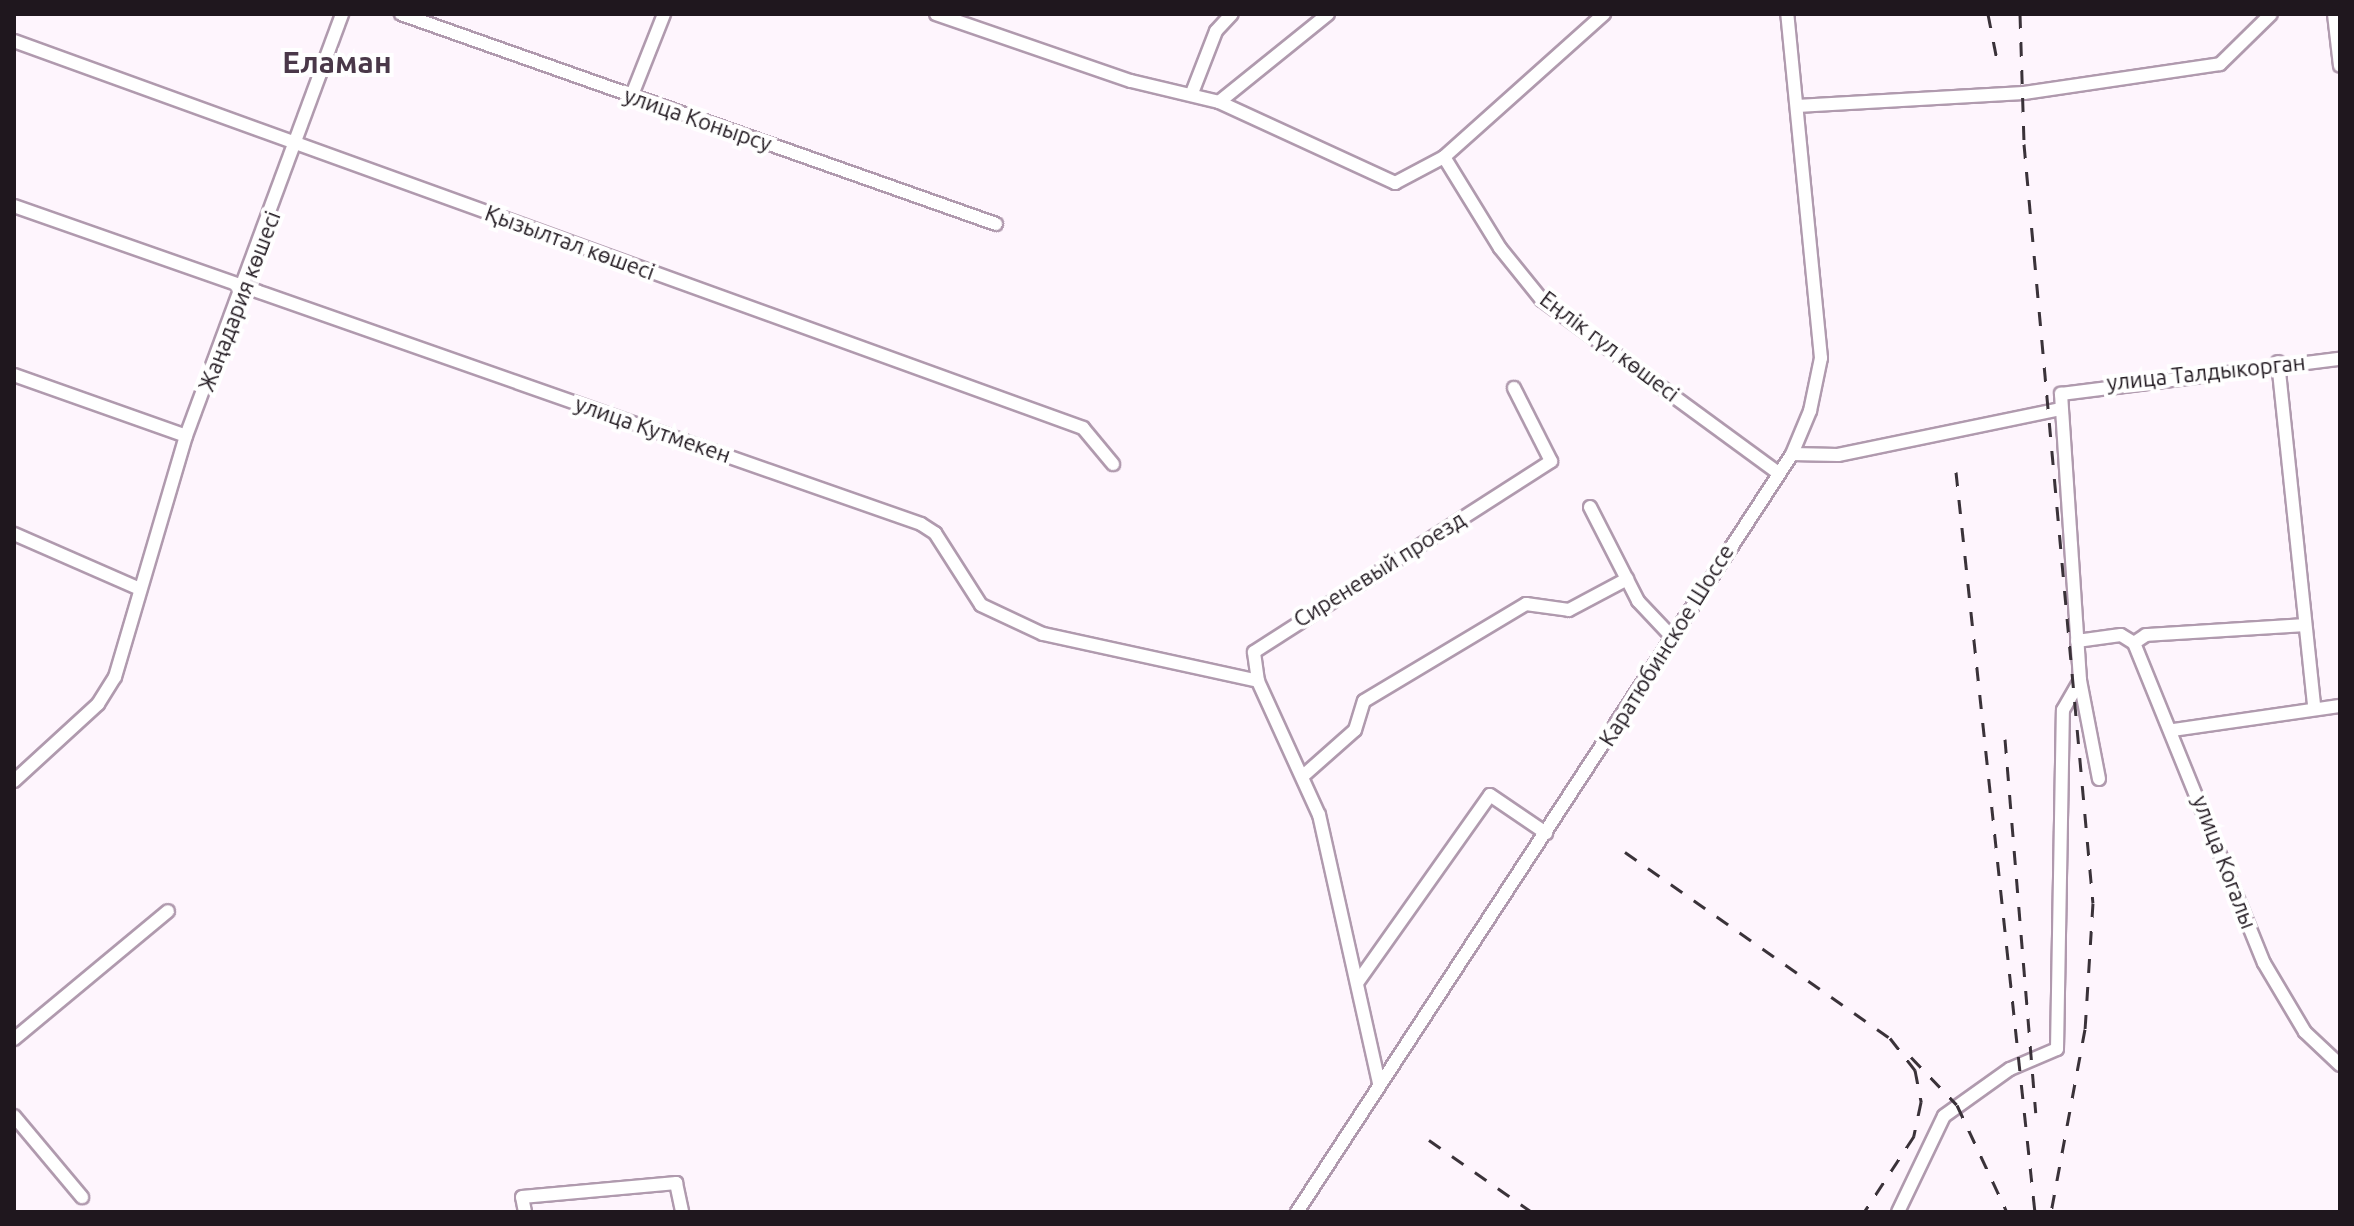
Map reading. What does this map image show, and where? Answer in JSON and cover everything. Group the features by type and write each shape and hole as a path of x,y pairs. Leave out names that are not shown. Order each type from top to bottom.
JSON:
{"street":[{"name":"Жаңадария көшесі","path":"14,781 111,687 186,436 246,286 342,14"},
{"name":"улица Конырсу","path":"401,14 996,224"},
{"path":"632,95 664,14"},
{"path":"936,14 1131,81 1192,93 1219,102 1395,183 1444,157 1604,14"},
{"path":"1192,93 1216,31 1232,14"},
{"path":"1219,102 1328,14"},
{"name":"Каратюбинское Шоссе","path":"1297,1212 1546,833 1776,471 1792,454 1821,358 1787,14"},
{"path":"1797,106 2024,93 2220,64 2271,14"},
{"path":"2334,14 2340,66"},
{"name":"Қызылтал көшесі","path":"14,41 298,141 1083,428 1113,464"},
{"name":"Еңлік гүл көшесі","path":"1444,157 1500,248 1542,300 1776,471"},
{"name":"улица Кутмекен","path":"14,206 921,524 935,533 981,605 1043,634 1258,681"},
{"name":"улица Талдыкорган","path":"2056,410 2061,394 2073,388 2278,362 2340,359"},
{"path":"2278,362 2314,707"},
{"path":"14,375 186,436"},
{"name":"Сиреневый проезд","path":"1379,1083 1319,815 1258,681 1257,645 1551,461 1514,388"},
{"path":"1792,454 1838,455 2056,410 2080,680 2099,779"},
{"path":"1590,507 1627,579 1672,637"},
{"path":"14,534 140,589"},
{"path":"1303,776 1355,730 1364,701 1377,693 1526,604 1569,610 1627,579"},
{"path":"2077,641 2121,635 2134,643 2146,635 2304,625"},
{"name":"улица Когалы","path":"2134,643 2173,730 2264,963 2305,1032 2340,1065"},
{"path":"1898,1212 1944,1116 2010,1069 2057,1049 2063,710 2080,680"},
{"path":"2173,730 2314,707 2340,706"},
{"path":"1357,983 1490,795 1546,833"},
{"path":"14,1039 168,911"},
{"path":"14,1116 82,1197"},
{"path":"525,1212 522,1197 676,1183 682,1212"}],"railway":[{"path":"1988,14 1997,60"},
{"path":"2020,14 2024,144 2093,903 2085,1029 2051,1212"},
{"path":"1956,472 2035,1212"},
{"path":"2005,739 2036,1113"},
{"path":"1625,852 1890,1038 1915,1070 1921,1102 1914,1136 1864,1212"},
{"path":"1911,1057 1957,1105 2007,1212"},
{"path":"1429,1140 1532,1212"}],"district":[{"name":"Еламан","path":"337,62"}]}
